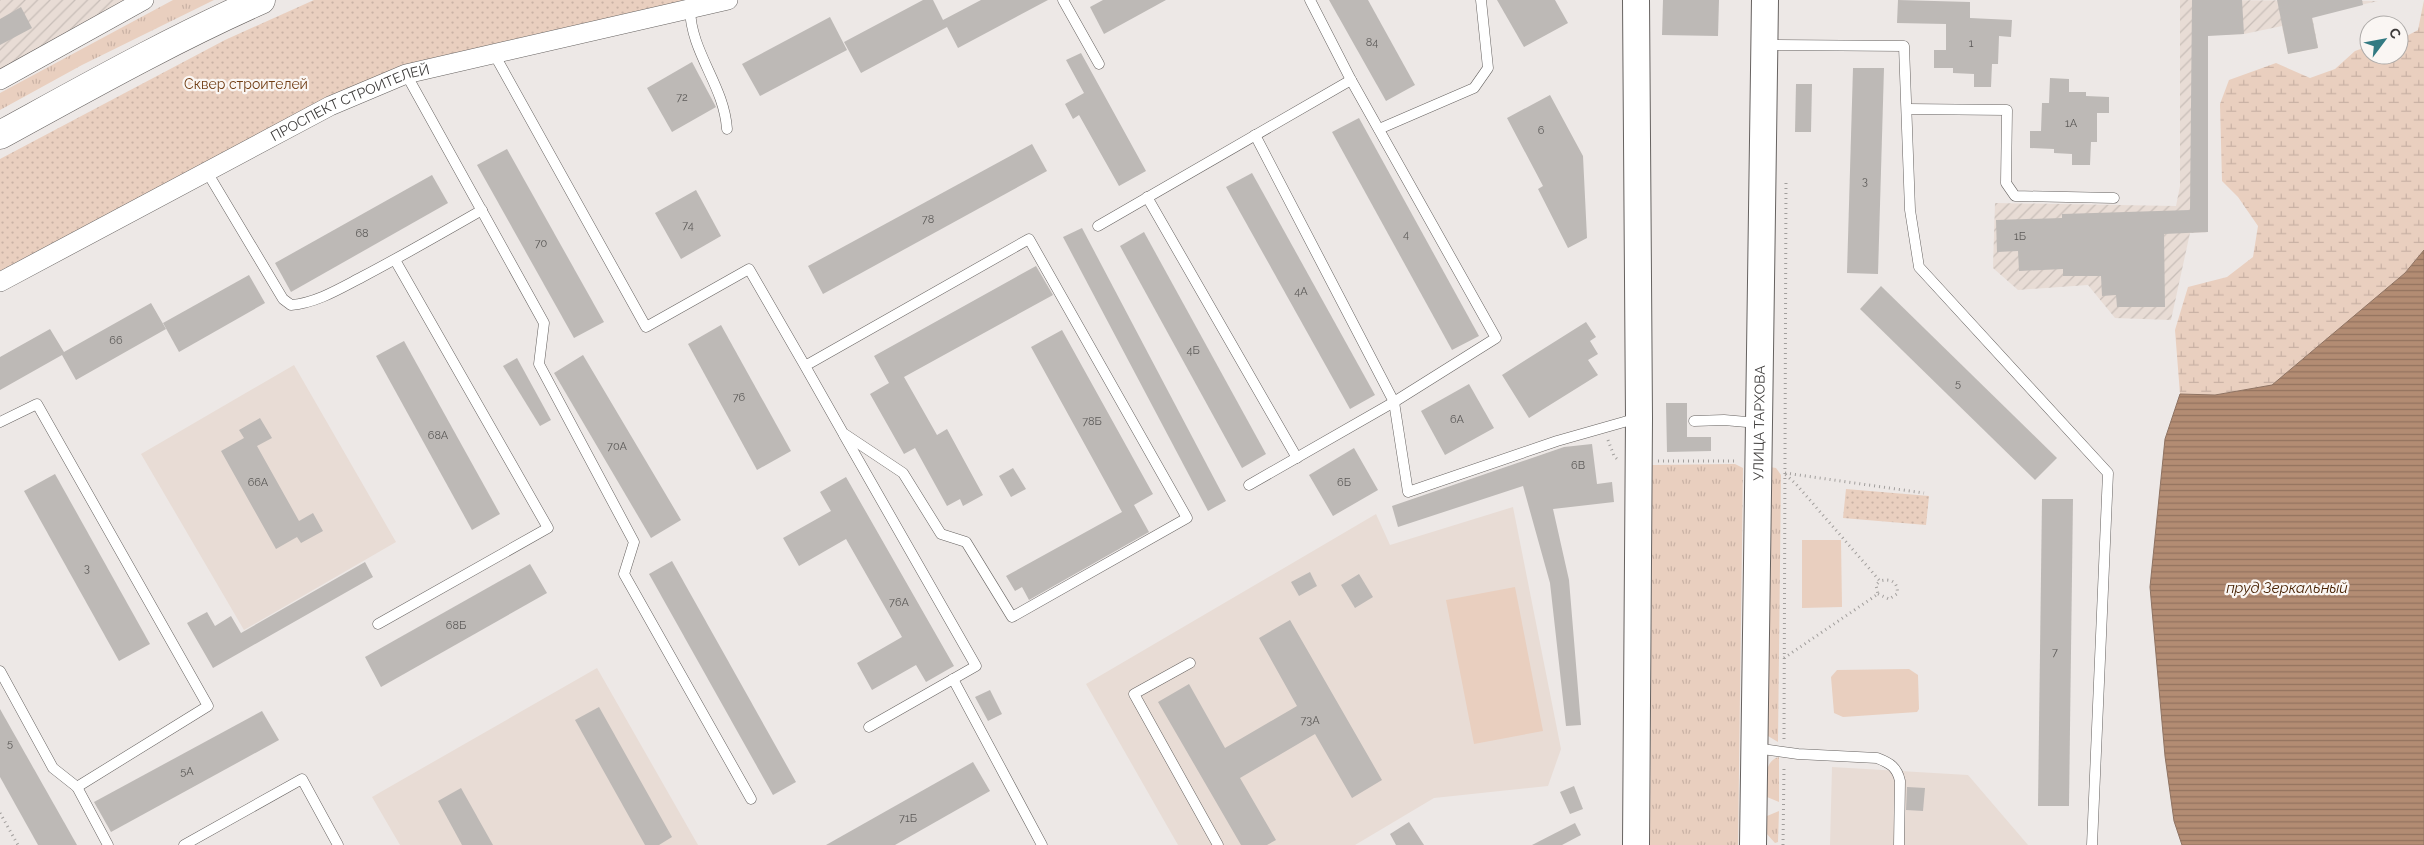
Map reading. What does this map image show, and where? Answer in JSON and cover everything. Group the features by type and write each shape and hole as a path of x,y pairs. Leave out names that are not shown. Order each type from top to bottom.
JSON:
{"main road":[{"path":"0,135 118,70 214,21 261,0"},
{"path":"1636,0 1639,418 1636,845"},
{"name":"УЛИЦА ТАРХОВА","path":"1753,845 1765,0"}],"street":[{"path":"0,80 144,0"},
{"name":"ПРОСПЕКТ СТРОИТЕЛЕЙ","path":"0,282 330,106 406,74 492,52 728,0"}],"lane":[{"path":"1064,0 1099,64"},
{"path":"1249,485 1394,402 1496,338 1351,80 1310,0"},
{"path":"1379,129 1474,88 1488,68 1481,0"},
{"path":"690,9 692,36 726,109 727,128"},
{"path":"1764,44 1904,46 1910,210 1919,267 2108,473 2092,845"},
{"path":"492,52 646,327 749,269 976,666 869,727"},
{"path":"406,74 544,323 539,364 634,542 624,574 751,798"},
{"path":"1098,226 1351,80"},
{"path":"1907,110 2007,110 2006,183 2015,196 2114,198"},
{"path":"1255,135 1394,402 1408,492 1604,427 1639,418"},
{"path":"207,172 279,292 291,305 307,304 395,260 482,210"},
{"path":"1148,198 1296,458"},
{"path":"805,366 1029,239 1187,518 1012,617 966,542 941,534 903,473 843,433"},
{"path":"378,624 548,528 395,260"},
{"path":"0,422 37,404 208,706 77,786"},
{"path":"1694,421 1724,420 1759,423"},
{"path":"1190,663 1134,694 1218,845"},
{"path":"0,671 53,768 77,786 108,845"},
{"path":"953,679 1042,845"},
{"path":"1754,748 1798,754 1877,758 1894,766 1898,771 1900,781 1899,845"},
{"path":"184,845 302,779 338,845"}],"path":[{"path":"1783,845 1786,180"},
{"path":"1604,427 1614,456 1620,460"},
{"path":"1651,462 1742,462"},
{"path":"1785,473 1924,493"},
{"path":"1785,473 1880,581"},
{"path":"1891,580 1898,588 1898,594 1888,599 1878,594 1876,585 1880,581 1891,580"},
{"path":"1784,658 1878,594"},
{"path":"0,813 18,845"}],"shaded area":[{"path":"0,0 132,0 0,73"},
{"path":"2180,0 2378,1 2312,16 2318,48 2288,54 2282,26 2244,34 2208,35 2208,232 2190,233 2171,320 2115,318 2088,285 2018,290 1993,268 1995,203 2176,206 2180,186"},
{"path":"294,365 396,542 244,630 141,454"},
{"path":"1513,507 1561,749 1548,786 1434,798 1355,845 1178,845 1086,684 1376,514 1390,545"},
{"path":"597,668 698,845 400,845 372,797"},
{"path":"1832,767 1968,775 2028,845 1830,845"}],"green space":[{"path":"173,0 214,0 82,65 0,110 0,93"},
{"name":"Cквер cтроителей","path":"314,0 693,0 401,67 277,124 0,271 0,159 225,40"},
{"path":"2424,0 2424,250 2405,273 2272,385 2215,395 2180,394 2175,330 2188,287 2227,277 2253,257 2258,226 2238,197 2222,181 2220,104 2229,80 2276,63 2310,78 2335,69 2359,50 2359,65 2409,65 2409,35 2418,30"},
{"path":"1735,464 1743,468 1738,845 1650,845 1652,465"},
{"path":"1770,467 1776,468 1781,475 1778,742 1768,736"},
{"path":"1846,489 1929,496 1926,525 1843,518"},
{"path":"1802,540 1841,540 1842,607 1802,608"},
{"path":"1515,587 1543,731 1474,744 1446,600"},
{"path":"1909,669 1918,675 1919,709 1917,712 1843,717 1834,713 1831,677 1837,670"},
{"path":"1779,757 1779,802 1767,797 1766,780 1770,763"},
{"path":"1779,811 1778,842 1775,843 1766,833 1767,816"}],"water":[{"name":"пруд Зеркальный","path":"2424,250 2424,845 2182,845 2174,821 2165,756 2150,587 2165,439 2180,394 2215,395 2272,385 2405,273"}],"building":[{"path":"923,0 933,0 943,20 981,0 1048,0 958,48 947,27 861,73 844,42"},
{"path":"1103,0 1166,0 1104,34 1090,7"},
{"path":"1329,0 1368,0 1415,85 1386,101"},
{"path":"1497,0 1555,0 1568,23 1524,47"},
{"path":"1663,0 1719,0 1718,36 1662,35"},
{"path":"1898,0 1970,2 1970,18 2012,20 2011,37 1999,36 1998,64 1992,64 1991,87 1974,87 1974,74 1953,73 1953,68 1934,68 1934,50 1946,50 1946,24 1897,23"},
{"path":"2192,0 2242,0 2244,34 2208,36 2208,232 2164,234 2165,307 2117,307 2116,295 2102,296 2101,276 2063,276 2063,269 2019,271 2018,251 1997,252 1996,220 2062,218 2062,214 2190,210"},
{"path":"2277,0 2362,0 2363,5 2312,18 2318,48 2288,54"},
{"path":"21,7 32,28 0,45 0,19"},
{"path":"830,17 847,50 760,96 742,64"},
{"path":"1081,53 1146,171 1119,186 1079,115 1073,119 1065,104 1084,93 1066,60"},
{"path":"692,62 716,107 672,132 647,88"},
{"path":"1853,68 1884,68 1878,274 1847,273"},
{"path":"2050,78 2069,79 2069,92 2086,92 2086,96 2109,97 2109,113 2097,113 2097,142 2091,142 2090,165 2072,165 2072,154 2054,153 2054,149 2030,148 2030,131 2041,131 2042,103 2049,103"},
{"path":"1796,84 1812,84 1811,132 1795,132"},
{"path":"1550,95 1583,156 1587,238 1568,248 1538,189 1543,186 1507,118"},
{"path":"1359,118 1479,336 1452,350 1332,132"},
{"path":"1032,144 1047,171 823,294 808,266"},
{"path":"507,149 604,322 574,338 477,165"},
{"path":"1252,173 1375,395 1350,409 1226,187"},
{"path":"432,175 448,203 291,292 275,263"},
{"path":"696,190 721,236 681,259 655,213"},
{"path":"1082,228 1226,501 1208,511 1063,237"},
{"path":"1144,232 1266,454 1242,468 1120,246"},
{"path":"1036,266 1053,295 904,377 937,435 947,429 983,495 963,506 960,499 947,506 915,448 904,454 870,394 889,383 874,356"},
{"path":"249,275 265,303 179,352 163,323"},
{"path":"1881,286 2057,458 2035,480 1860,309"},
{"path":"151,303 166,329 76,380 62,355 0,390 0,357 50,329 64,352"},
{"path":"1586,322 1596,337 1590,341 1598,354 1588,360 1598,375 1529,418 1502,375"},
{"path":"721,325 791,451 757,470 688,344"},
{"path":"1062,330 1153,494 1134,505 1149,532 1029,600 1022,587 1015,591 1006,576 1122,512 1031,347"},
{"path":"404,341 500,514 472,530 376,356"},
{"path":"583,355 681,520 651,538 554,373"},
{"path":"517,358 551,420 540,426 503,366"},
{"path":"1469,384 1494,428 1445,455 1421,411"},
{"path":"1666,403 1687,403 1687,437 1711,437 1711,451 1667,452"},
{"path":"260,418 272,438 257,446 299,521 313,513 323,531 301,543 297,537 276,549 221,451 244,438 239,430"},
{"path":"1592,444 1597,484 1612,482 1614,502 1553,509 1569,580 1581,725 1566,726 1550,583 1523,486 1398,527 1392,506 1564,447"},
{"path":"1354,448 1378,490 1333,516 1309,475"},
{"path":"1013,468 1026,489 1011,497 999,476"},
{"path":"55,474 150,644 119,661 24,491"},
{"path":"846,477 954,666 926,682 916,665 872,690 857,663 902,637 846,539 799,566 783,538 831,511 820,492"},
{"path":"2042,499 2073,499 2069,806 2038,806"},
{"path":"672,561 796,782 773,795 649,574"},
{"path":"365,562 373,577 213,668 187,623 207,612 215,626 231,616 241,633"},
{"path":"530,564 547,593 381,687 365,657"},
{"path":"1310,572 1317,586 1299,596 1291,582"},
{"path":"1359,574 1373,597 1355,608 1341,585"},
{"path":"1290,620 1382,780 1352,798 1315,734 1240,778 1276,840 1267,845 1241,845 1158,702 1189,684 1225,748 1297,706 1259,638"},
{"path":"990,690 1002,714 988,721 975,697"},
{"path":"599,707 672,837 659,845 645,845 575,720"},
{"path":"0,709 77,845 38,845 0,777"},
{"path":"262,711 279,740 111,832 94,802"},
{"path":"973,762 990,791 895,845 826,845"},
{"path":"1574,786 1583,809 1570,814 1560,792"},
{"path":"1907,787 1925,788 1923,811 1906,810"},
{"path":"461,788 493,845 462,845 438,801"},
{"path":"1409,822 1424,845 1396,845 1390,834"},
{"path":"1575,823 1581,835 1562,845 1532,845"}]}
